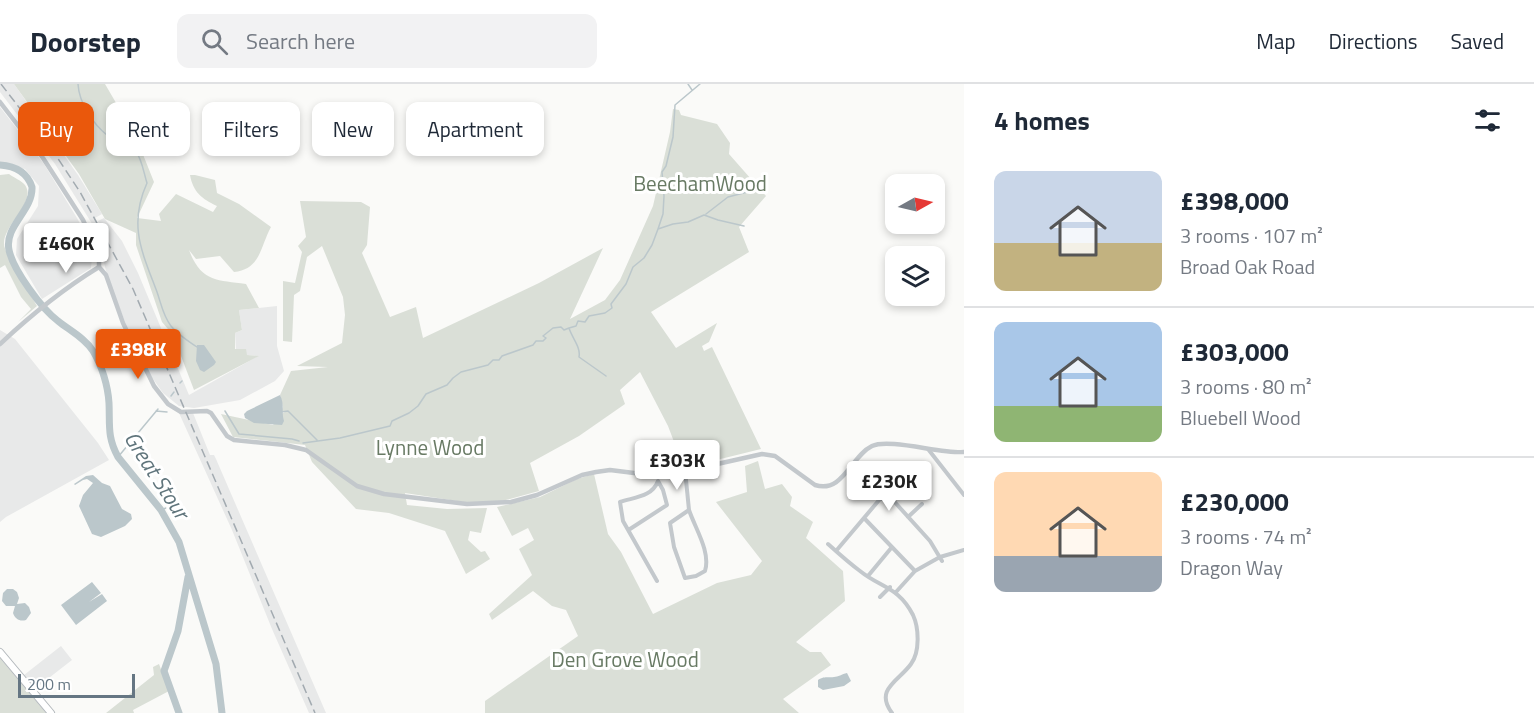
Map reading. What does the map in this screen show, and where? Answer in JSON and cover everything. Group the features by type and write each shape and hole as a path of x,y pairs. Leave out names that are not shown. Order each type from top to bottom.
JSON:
{"highway":[{"path":"0,652 51,713"}],"street":[{"path":"0,102 43,158 78,210 95,243 99,255 99,267 106,275 123,323 154,386 168,404 182,412 207,411 211,413 227,436 234,440 297,447 316,456 357,486 384,494 417,499 491,505 537,495 586,473 610,470 650,475 755,455 770,455 823,488 830,487 837,482 866,450 874,445 889,444 964,452"},
{"path":"0,344 71,284 99,267"},
{"path":"928,449 964,495"},
{"path":"685,470 689,510 707,563 705,571 685,578 674,547 670,523 680,519 689,510"},
{"path":"657,581 630,529 623,521 620,502 647,495 655,489 660,473"},
{"path":"630,529 667,506 658,481"},
{"path":"836,551 880,499 891,498 905,485"},
{"path":"891,498 930,541 941,559"},
{"path":"908,518 922,504"},
{"path":"864,518 915,571"},
{"path":"828,544 868,576 896,592 913,614 917,625 915,664 890,687 886,699 892,713"},
{"path":"868,576 892,547"},
{"path":"896,592 915,571 964,550"},
{"path":"880,597 890,588"},
{"path":"885,684 890,687"}],"shaded area":[{"path":"0,84 14,84 27,102 18,102 18,116 0,92"},
{"path":"0,107 18,130 18,156 38,156 93,248 91,268 42,299 16,255 17,239 38,206 39,186 25,169 0,164"},
{"path":"49,156 65,156 78,175 102,214 95,218 99,235"},
{"path":"104,218 122,241 138,273 189,395 258,356 246,355 236,350 235,333 242,330 239,310 277,306 277,346 284,371 275,381 240,400 194,408 179,406 163,393 151,376 125,322 107,275 101,250 102,235 98,221"},
{"path":"0,330 15,339 109,460 0,522"},
{"path":"197,345 204,345 216,362 204,372 200,370 196,361"},
{"path":"280,395 284,421 282,425 254,423 245,418 244,414 247,411"},
{"path":"179,413 193,413 210,455 214,455 216,459 326,713 309,713 232,530"},
{"path":"93,475 102,483 110,486 122,509 131,514 132,519 125,526 101,537 92,534 79,506 83,495 93,483 87,479 74,484 86,476"},
{"path":"92,582 101,593 89,602 102,594 107,601 76,625 61,605"},
{"path":"7,589 17,592 19,598 17,604 25,603 29,607 31,613 26,620 16,618 13,613 15,606 6,606 2,601 3,593"},
{"path":"61,646 72,660 36,688 24,675"},
{"path":"847,673 851,681 844,686 823,690 818,687 820,679"}],"green space":[{"path":"14,84 105,84 116,102 106,102 106,156 144,156 154,182 137,218 161,221 159,214 176,194 213,212 217,206 203,198 193,186 190,175 195,175 215,180 217,193 239,204 271,227 255,262 243,270 234,272 220,256 196,259 189,250 199,268 211,278 246,284 259,308 239,310 242,330 235,333 235,349 246,349 247,355 259,356 194,390 173,335 162,322 136,245 136,233 105,219 66,156 94,156 94,102 27,102"},
{"path":"673,109 679,110 681,115 717,124 730,143 729,154 766,196 739,227 749,252 651,312 676,348 717,323 709,342 702,346 704,351 712,347 761,449 684,468 668,426 640,372 620,390 625,404 579,436 530,463 539,491 502,501 470,503 405,493 407,505 447,509 487,508 481,533 470,531 468,540 481,552 485,551 490,559 466,574 445,531 389,513 356,509 312,462 305,445 233,437 221,414 273,425 285,412 281,412 283,407 280,395 291,371 328,367 297,366 342,343 345,315 343,297 322,246 307,257 300,291 294,295 292,342 283,341 283,281 295,283 302,252 298,246 306,237 300,201 361,202 370,207 367,245 362,253 390,317 416,307 423,338 539,283 603,248 570,319 605,300 620,280 653,206"},
{"path":"9,174 24,184 28,192 27,199 5,237 5,249 37,306 18,322 31,309 21,297 5,265 0,268 0,175"},
{"name":"Den Grove Wood","path":"758,461 765,489 782,484 792,497 790,506 813,522 806,538 843,571 845,601 796,642 810,652 821,652 831,665 783,699 799,713 485,713 485,701 578,636 566,610 552,606 533,591 492,620 489,614 532,575 519,549 534,540 528,528 512,536 497,507 540,497 577,479 594,474 608,534 621,552 653,614 717,583 751,575 762,561 716,502 747,492 745,466"},
{"path":"0,658 46,713 0,713"},
{"path":"159,664 169,691 133,710 134,713 106,713 154,675 153,667"}],"waterway":[{"path":"78,84 84,106 97,125 108,136 128,144 140,159 147,183 138,212 142,251 168,322 180,335 197,347"},
{"path":"688,84 692,90"},
{"path":"658,229 663,214 662,172 666,166 673,137 675,105 700,84"},
{"name":"Great Stour","path":"0,165 20,171 27,177 32,187 28,204 14,226 9,241 9,250 16,268 44,308 81,338 93,351 106,383 114,450 161,510 179,542 216,664 222,713"},
{"path":"706,214 728,197 755,190"},
{"path":"569,328 576,326 578,321 585,322 589,316 605,313 612,308 611,304 626,284 633,267 644,258 658,229 688,222 704,215 744,226"},
{"path":"303,443 340,438 390,426 392,421 418,406 426,394 447,385 461,372 488,365 493,360 499,360 502,356 533,345 536,341 543,341 546,338 543,336 553,328 561,327 564,330 569,328 578,346 579,357 606,376"},
{"path":"171,396 174,392"},
{"path":"118,457 158,409"},
{"path":"156,411 167,412"},
{"path":"225,411 239,434 299,441"},
{"path":"281,412 288,411 317,440"},
{"name":"Great Stour","path":"161,510 166,508"},
{"name":"Great Stour","path":"179,713 164,671 178,631 188,577"}],"railway":[{"path":"1,84 55,154 80,192 133,289 315,713"}],"park label":[{"name":"BeechamWood","path":"700,184"},
{"name":"Lynne Wood","path":"430,448"}]}
